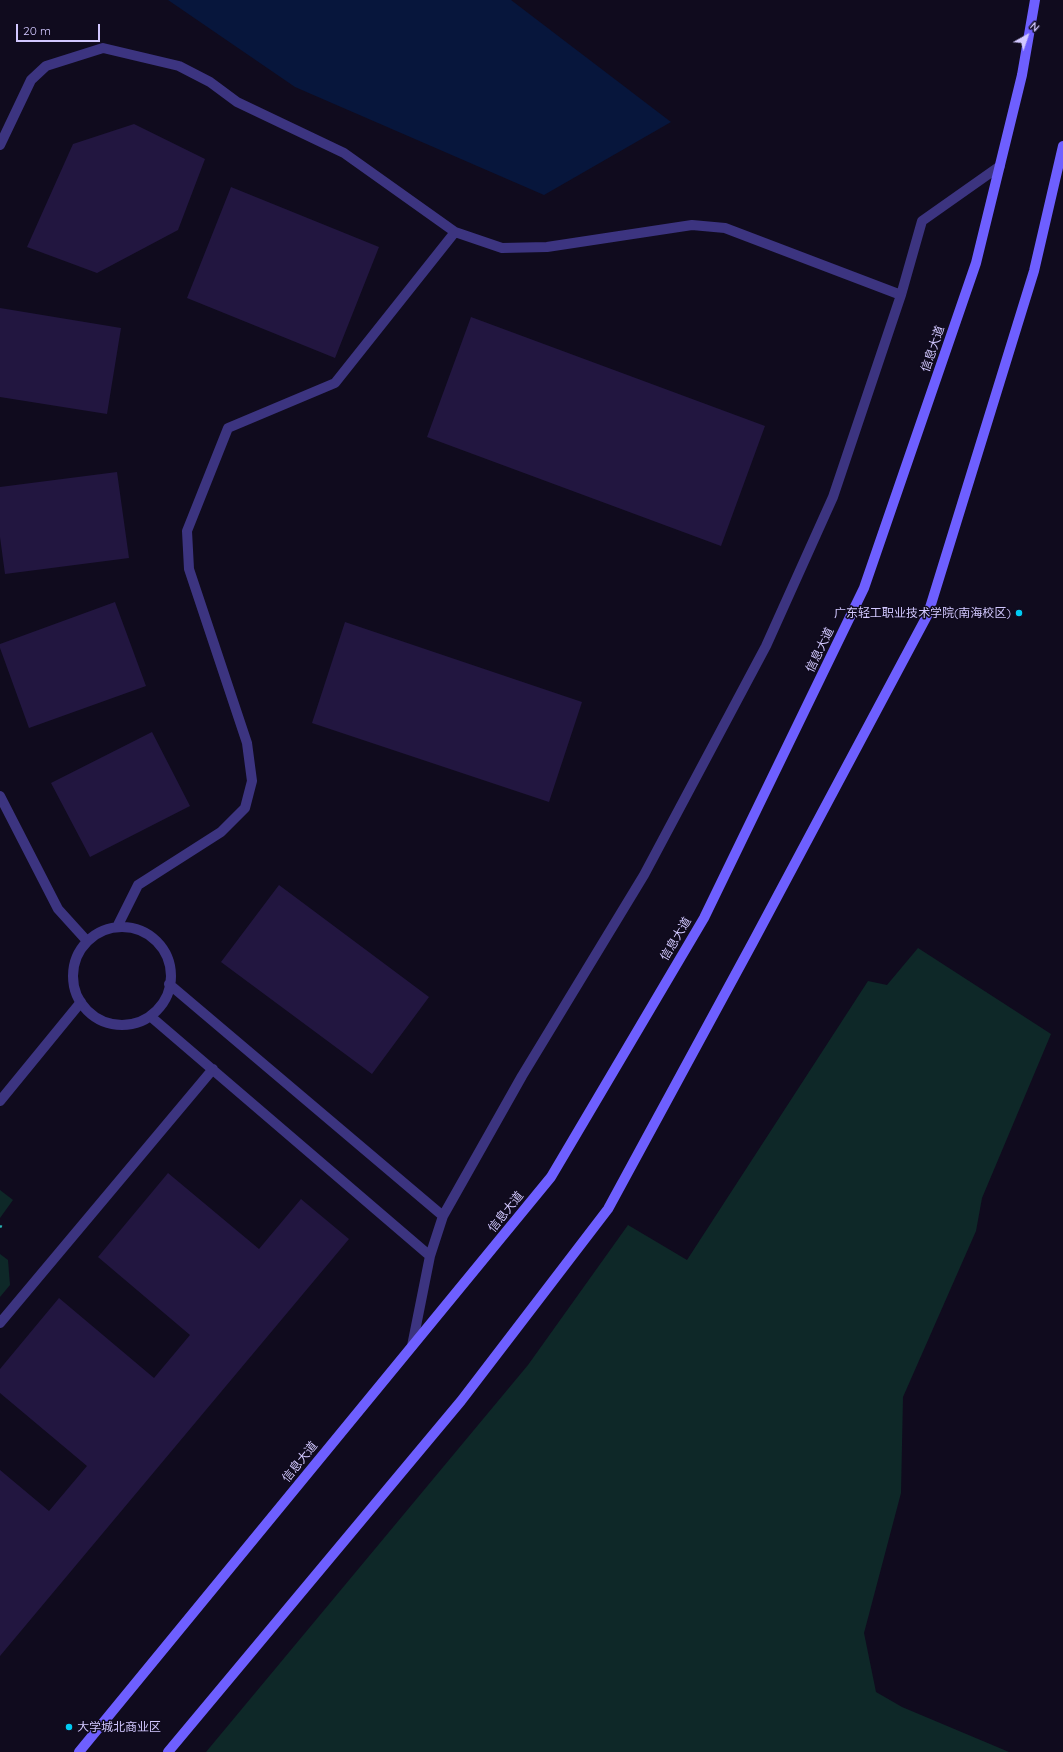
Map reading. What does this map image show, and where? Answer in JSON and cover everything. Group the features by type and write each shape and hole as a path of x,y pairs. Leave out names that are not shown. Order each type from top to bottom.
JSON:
{"main road":[{"name":"信息大道","path":"79,1752 551,1177 704,918 864,588 976,263 1022,75 1034,0"},
{"path":"168,1752 460,1401 608,1209 757,935 928,614 1034,271 1063,146"}],"street":[{"path":"0,145 31,80 46,66 103,48 179,66 210,82 237,102 344,153 455,232 502,248 547,247 692,224 725,228 901,295"},
{"path":"412,1346 430,1256 444,1216 522,1076 644,875 766,646 833,497 901,295 922,221 1000,166"},
{"path":"117,927 138,885 221,832 245,808 252,781 247,742 189,569 187,530 228,428 335,383 455,232"},
{"path":"0,796 58,909 87,941"},
{"path":"117,927 131,928 148,934 161,945 168,960 170,974 168,991 161,1005 150,1016 136,1023 120,1025 105,1021 96,1016 91,1013 81,1002 74,987 73,970 78,954 87,941 101,931 117,927"},
{"path":"169,984 444,1216"},
{"path":"0,1101 81,1002"},
{"path":"150,1016 430,1256"},
{"path":"0,1323 212,1069"}],"path":[{"path":"0,1226 4,1228"}],"green space":[{"path":"918,948 1051,1034 982,1198 976,1231 903,1397 901,1493 864,1633 876,1692 902,1707 1009,1752 206,1752 528,1365 628,1225 687,1260 868,981 887,985"},
{"path":"0,1190 13,1200 0,1218"},
{"path":"0,1254 8,1260 10,1285 0,1297"}],"water":[{"path":"168,0 511,0 671,122 544,195 295,87"}],"building":[{"path":"134,124 205,159 178,230 97,273 27,247 73,144"},
{"path":"231,187 379,247 335,358 187,298"},
{"path":"0,308 121,328 107,414 0,397"},
{"path":"471,317 765,426 721,546 427,437"},
{"path":"117,472 129,558 5,574 0,537 0,487"},
{"path":"115,602 146,686 29,728 0,648 0,644"},
{"path":"345,622 582,702 549,802 312,723"},
{"path":"152,732 190,806 90,857 51,783"},
{"path":"279,885 429,997 372,1074 221,962"},
{"path":"168,1173 259,1249 301,1199 349,1239 0,1656 0,1470 49,1511 87,1466 0,1393 0,1369 59,1298 154,1378 190,1335 98,1257"}],"place":[{"name":"广东轻工职业技术学院(南海校区)","path":"1019,613"},
{"name":"大学城北商业区","path":"69,1727"}]}
